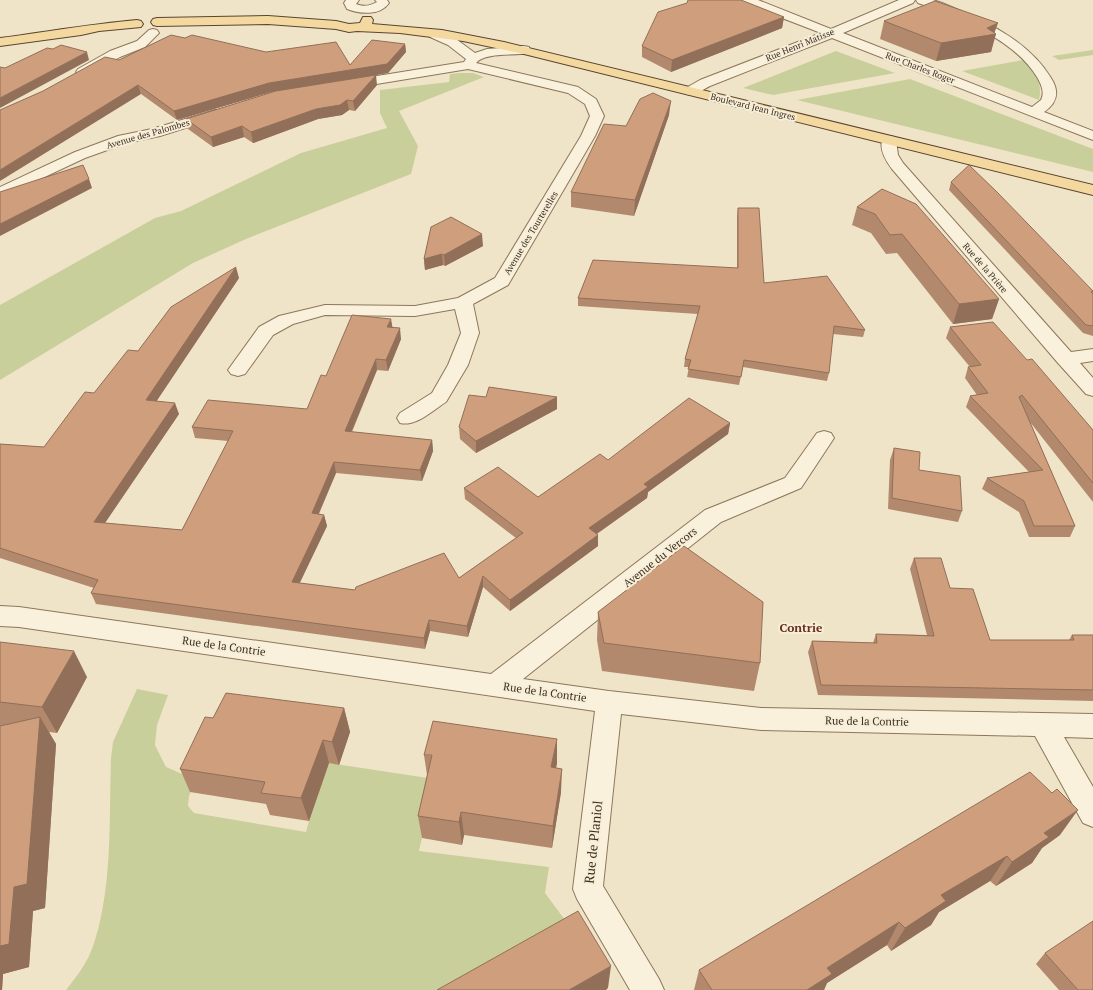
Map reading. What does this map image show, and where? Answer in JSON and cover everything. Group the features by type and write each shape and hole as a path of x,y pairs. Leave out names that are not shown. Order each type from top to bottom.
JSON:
{"main road":[{"name":"Boulevard Jean Ingres","path":"346,12 346,28 371,13 412,31 524,50 1093,190"},
{"path":"0,42 81,31 157,29 203,22 287,21 346,12"}],"street":[{"path":"337,0 346,12 360,9 371,13 395,0"},
{"name":"Rue Charles Roger","path":"747,0 1093,136"},
{"name":"Rue Henri Matisse","path":"691,91 706,83 909,0"},
{"path":"922,0 969,18 1008,42 1037,65 1047,83 1050,96 1048,101 1033,112"},
{"path":"74,77 115,54 141,44 157,29"},
{"path":"115,54 129,43 134,30"},
{"path":"434,34 452,42 471,62"},
{"path":"331,87 471,62 487,53 524,50"},
{"name":"Avenue des Tourterelles","path":"238,370 266,331 286,320 325,310 415,311 463,302 502,281 588,136 597,116 591,102 573,90 471,62"},
{"name":"Avenue des Palombes","path":"0,193 80,154 116,142 155,133 231,110"},
{"name":"Rue de la Prière","path":"889,140 890,155 897,166 1093,390"},
{"path":"407,418 439,396 458,365 470,333 463,302"},
{"path":"1065,359 1093,355"},
{"name":"Avenue du Vercors","path":"496,685 713,516 793,483 824,438"},
{"name":"Rue de la Contrie","path":"0,616 19,617 609,702 761,719 1093,726"},
{"name":"Rue de Planiol","path":"609,702 588,889 648,990"},
{"path":"1043,725 1093,814"}],"green space":[{"path":"1093,50 1093,55 1059,60 1052,56"},
{"path":"836,51 895,73 773,95 743,88"},
{"path":"1023,60 1034,73 1039,83 1039,100 962,71"},
{"path":"473,73 484,77 399,111 418,146 411,174 246,239 193,263 0,380 0,305 155,218 181,211 301,153 387,128 380,113 380,90 449,82 450,74"},
{"path":"910,79 1093,149 1093,172 797,100"},
{"path":"137,689 168,695 157,725 155,745 166,767 196,780 189,796 188,806 194,813 306,832 329,763 428,778 424,829 419,851 549,867 545,893 568,924 446,990 66,990 87,960 99,927 104,903 109,855 111,758 113,742"}],"building":[{"path":"688,0 741,0 784,17 672,60 642,46 658,12 687,3"},
{"path":"935,1 998,23 987,28 996,34 941,43 884,21"},
{"path":"171,35 185,38 192,35 266,52 336,42 350,65 372,40 405,44 387,64 269,83 174,111 138,85 0,170 0,110 43,91 105,57 119,60"},
{"path":"61,45 87,52 0,98 0,67 5,68 47,48 53,49"},
{"path":"376,75 353,101 347,100 340,105 316,109 251,132 242,126 211,137 186,119 276,91"},
{"path":"653,93 671,101 635,200 571,192 604,124 626,126 640,99"},
{"path":"83,165 89,179 0,224 0,192"},
{"path":"969,165 1093,291 1091,292 1093,294 1093,326 1086,325 951,182"},
{"path":"882,189 916,204 999,299 959,304 902,234 890,235 875,214 857,207"},
{"path":"738,208 759,208 764,283 827,276 865,330 834,326 829,373 744,360 741,377 688,369 691,360 685,359 700,306 578,298 593,260 738,268"},
{"path":"451,217 482,234 444,255 442,254 424,259 431,227"},
{"path":"236,267 146,400 175,403 94,522 182,530 233,431 192,427 208,400 307,409 321,375 326,376 352,315 391,319 387,327 400,328 386,360 376,359 345,431 432,440 420,470 334,462 312,513 324,515 292,582 355,590 356,587 444,553 459,578 523,533 464,488 498,467 538,497 600,454 608,460 689,398 730,423 644,484 648,487 589,528 598,535 510,600 483,576 467,626 429,620 424,638 91,593 98,580 0,548 0,444 44,447 85,392 94,393 128,350 138,351 171,307"},
{"path":"993,322 1027,360 1032,359 1093,430 1093,483 1022,395 1019,397 1075,526 1034,526 1024,501 987,478 1043,470 970,396 988,393 968,367 981,365 950,327"},
{"path":"489,387 557,397 476,441 459,427 469,395 486,397"},
{"path":"894,448 920,452 919,470 960,476 962,511 892,498"},
{"path":"684,546 763,602 760,663 604,643 598,612"},
{"path":"914,558 941,558 950,588 973,589 990,640 1074,640 1072,635 1093,635 1093,690 821,685 812,641 877,643 876,634 934,636"},
{"path":"0,642 74,651 42,707 0,702"},
{"path":"226,693 344,708 332,742 323,740 301,798 261,793 265,782 180,769 205,717 213,718"},
{"path":"40,717 27,884 14,887 9,944 0,946 0,726"},
{"path":"433,721 557,739 551,767 562,769 553,826 461,812 459,822 418,816 432,755 424,755"},
{"path":"1030,772 1052,793 1057,789 1078,810 1044,833 1049,837 1012,862 1007,856 941,895 946,901 905,928 899,922 827,968 832,974 807,990 712,990 699,970"},
{"path":"578,911 611,966 569,990 437,990"},
{"path":"1093,921 1093,990 1078,990 1045,953"}],"district":[{"name":"Contrie","path":"801,628"}]}
